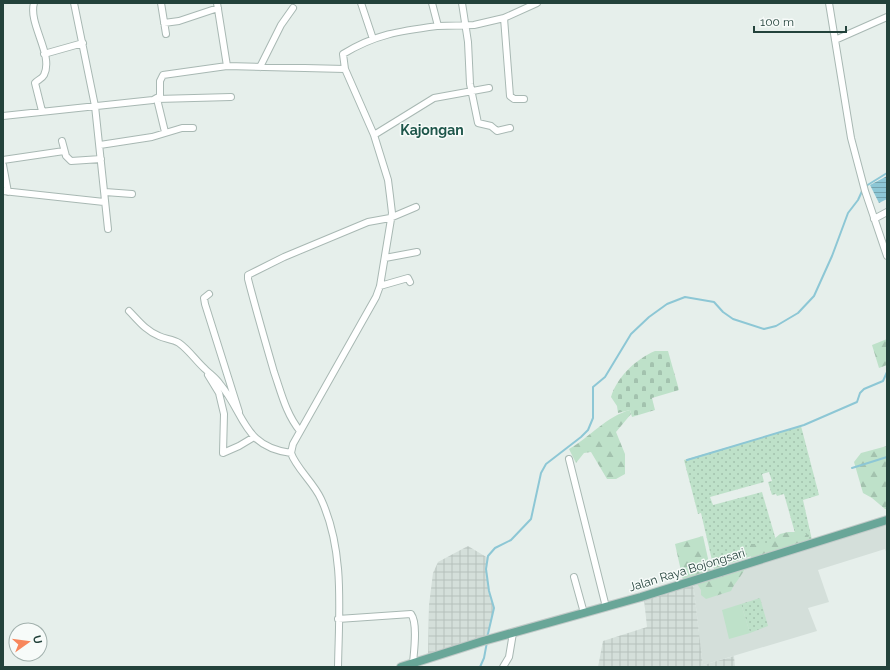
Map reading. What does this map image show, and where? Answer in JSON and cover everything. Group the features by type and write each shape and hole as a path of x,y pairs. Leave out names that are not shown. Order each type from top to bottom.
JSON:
{"main road":[{"name":"Jalan Raya Bojongsari","path":"401,667 493,638 606,607 887,520"}],"street":[{"path":"34,3 34,12 46,64 44,75 35,83 42,112"},
{"path":"74,3 95,106 108,230"},
{"path":"161,3 166,34"},
{"path":"361,3 373,39"},
{"path":"432,3 438,26"},
{"path":"462,3 469,48 469,78 474,109 480,125 491,126 497,131 510,128"},
{"path":"338,667 339,570 327,513 318,492 291,453 293,444 380,286 385,258 390,218 388,180 374,135 346,69 343,54 389,33 438,26 474,25 504,18 537,3"},
{"path":"829,3 846,115 864,188 886,252"},
{"path":"164,23 179,21 217,6 227,66"},
{"path":"260,67 281,25 293,8"},
{"path":"835,40 887,17"},
{"path":"504,18 510,96 514,99 524,99"},
{"path":"44,54 83,43"},
{"path":"165,132 157,99 160,92 160,81 166,74 227,66 346,69"},
{"path":"374,135 434,98 489,88"},
{"path":"3,116 157,99 231,97"},
{"path":"100,145 152,138 165,132 182,128 193,128"},
{"path":"62,141 68,160 101,159"},
{"path":"3,160 64,151"},
{"path":"3,165 5,192 104,202"},
{"path":"105,192 132,194"},
{"path":"300,431 294,423 284,403 265,342 248,275 277,260 368,222 390,218 416,207"},
{"path":"874,219 887,212"},
{"path":"385,258 417,252"},
{"path":"380,286 408,278 410,282"},
{"path":"209,294 204,298 205,304 239,410 240,420"},
{"path":"129,311 150,332 179,343 220,384 240,420 254,437 263,444 280,452 291,453"},
{"path":"204,369 218,393 223,408 223,454 254,437"},
{"path":"569,459 606,607"},
{"path":"574,578 584,613"},
{"path":"338,619 411,614 413,616 415,633 414,663"},
{"path":"503,667 509,657 513,633"}],"shaded area":[{"path":"887,523 887,554 885,549 818,570 829,602 808,608 817,631 703,665 693,583 789,555"},
{"path":"468,546 488,558 486,569 489,591 494,608 487,638 428,656 429,605 433,573 438,562"},
{"path":"693,583 703,665 734,656 735,667 598,667 603,641 647,627 644,599"}],"green space":[{"path":"887,339 887,365 879,368 872,345"},
{"path":"655,351 668,351 679,390 652,398 655,410 632,417 630,410 618,413 617,406 611,397 618,382 634,364"},
{"path":"630,410 631,414 616,432 625,454 625,474 616,479 607,479 591,452 584,453 576,463 569,449 606,422"},
{"path":"801,426 819,495 803,500 812,540 807,542 795,533 784,494 777,496 776,494 772,495 768,482 772,481 769,472 762,474 764,482 710,497 713,505 762,492 778,547 714,569 701,513 698,514 684,460"},
{"path":"887,446 887,509 885,509 872,498 863,493 854,462 861,453"},
{"path":"788,532 801,532 809,535 807,542 752,559 748,551 751,544 768,544 780,534"},
{"path":"703,536 711,572 683,580 675,544"},
{"path":"745,568 731,591 706,599 701,595 701,590 696,582"},
{"path":"760,598 768,626 750,633 741,604"},
{"path":"741,604 750,633 729,639 722,610"}],"water":[{"path":"887,176 887,199 879,203 870,185"}],"waterway":[{"path":"866,186 887,173"},
{"path":"487,638 494,608 489,591 486,569 488,556 495,548 511,540 531,519 541,473 546,464 588,430 593,418 593,387 605,377 631,334 649,317 667,304 685,297 714,302 723,312 733,319 764,329 776,326 798,313 814,296 832,256 848,213 858,200 863,189"},
{"path":"687,460 804,425 857,402 860,393 864,389 883,381 887,372"},
{"path":"852,468 887,457"},
{"path":"480,667 484,658 487,642"}],"district":[{"name":"Kajongan","path":"432,130"}]}
